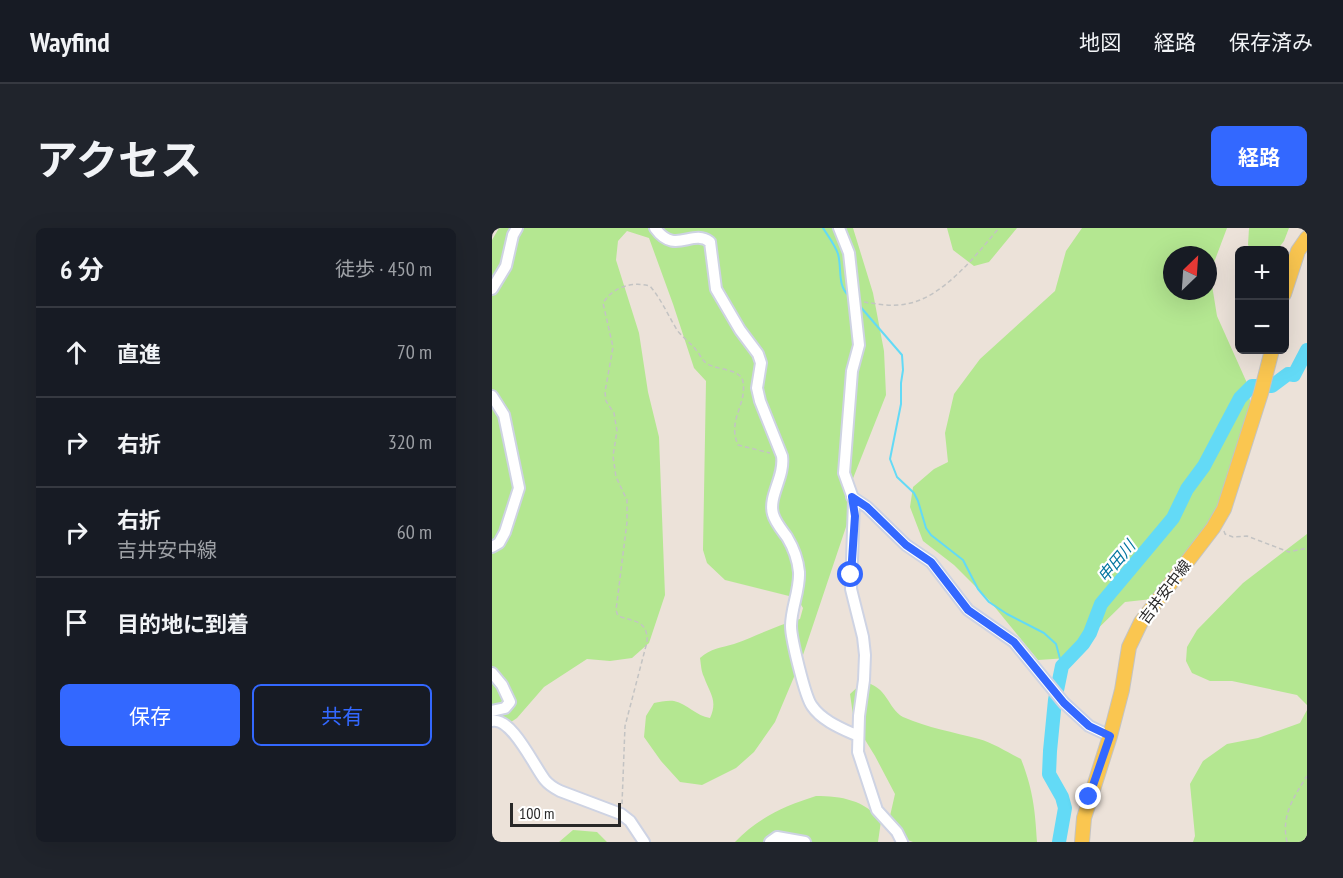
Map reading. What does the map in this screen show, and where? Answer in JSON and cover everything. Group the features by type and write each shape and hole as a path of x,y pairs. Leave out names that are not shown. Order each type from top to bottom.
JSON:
{"main road":[{"path":"1289,279 1298,251 1307,238"},
{"name":"吉井安中線","path":"1082,842 1089,797 1110,736 1122,690 1129,647 1141,622 1219,518 1238,470 1271,354"}],"street":[{"path":"492,289 506,266 513,235 517,228"},
{"path":"655,228 659,234 667,238 677,240 701,233 710,242 716,289 726,309 758,354 761,363 758,388 760,401 782,456 783,473 773,498 772,513 788,539 799,570 791,627 797,656 812,706 823,717 858,736"},
{"path":"838,228 849,253 859,345 852,371 844,473 852,497 855,516 851,589 865,655 858,752 877,810 897,832 902,842"},
{"path":"492,396 504,416 519,488 500,543 492,547"},
{"path":"852,497 867,507 906,545 931,562 968,610 1014,642 1064,703 1089,726 1110,736"},
{"path":"492,673 510,702 505,708 492,711"},
{"path":"492,721 504,722 551,786 621,814 630,821 644,842"},
{"path":"770,842 777,837 805,842"}],"path":[{"path":"855,296 864,302 878,305 907,304 928,296 957,275 999,228"},
{"path":"621,814 625,726 647,642 648,630 644,625 618,616 616,610 627,522 627,500 616,477 613,456 617,431 614,413 606,401 605,392 613,347 603,303 608,295 622,287 640,283 650,286 678,333 696,350 705,363 732,372 743,382 735,420 734,436 738,445 782,456"},
{"path":"1219,518 1226,534 1233,537 1247,536 1289,552 1307,548"},
{"path":"1287,842 1284,828 1286,817 1307,776"}],"green space":[{"path":"499,228 853,228 873,293 884,351 886,395 850,486 850,515 802,658 775,722 754,752 736,768 702,785 680,782 661,761 644,737 646,716 654,703 672,701 710,718 713,702 702,672 700,658 712,650 800,619 803,608 797,598 725,580 707,563 703,550 706,381 694,368 649,238 627,231 618,241 616,260 639,333 648,392 659,437 665,595 649,643 632,658 610,661 587,659 544,687 517,718 505,726 492,727 492,240"},
{"path":"947,228 1017,228 989,262 974,266 953,250"},
{"path":"1082,228 1227,228 1217,254 1217,246 1163,246 1163,300 1214,300 1217,316 1247,383 1252,412 1232,476 1205,537 1176,565 1152,599 1125,602 1068,658 1038,660 989,600 954,565 923,541 910,507 913,487 934,469 948,462 945,433 954,394 980,359 1055,291 1066,251"},
{"path":"1249,228 1289,228 1280,246 1248,245"},
{"path":"1307,534 1307,705 1297,695 1232,681 1210,681 1192,673 1186,661 1187,647 1197,630 1243,583"},
{"path":"863,682 878,688 903,717 984,741 1021,759 1033,800 1037,842 913,842 902,838 890,816 895,794 854,722 850,694"},
{"path":"1307,710 1307,842 1193,842 1195,836 1190,784 1203,761 1227,744 1258,738 1300,723"},
{"path":"816,796 843,798 868,808 881,821 878,842 735,842 753,826 772,814"},
{"path":"573,830 597,832 607,842 559,842"}],"waterway":[{"path":"823,228 838,254 841,282 849,296"},
{"path":"858,304 902,355 901,404 890,459 897,477 914,493 926,528 931,535 963,560 978,589 989,602 1044,633 1056,644 1062,666"},
{"name":"申田川","path":"1059,842 1065,808 1062,797 1049,774 1055,700 1062,666 1090,633 1101,604 1173,518 1187,489 1204,466 1240,398 1252,386 1272,386 1288,374 1294,375 1307,350"}],"route":[{"path":"851,575 855,516 852,497 867,507 906,545 931,562 968,610 1014,642 1064,703 1089,726 1110,736 1089,797"}]}
